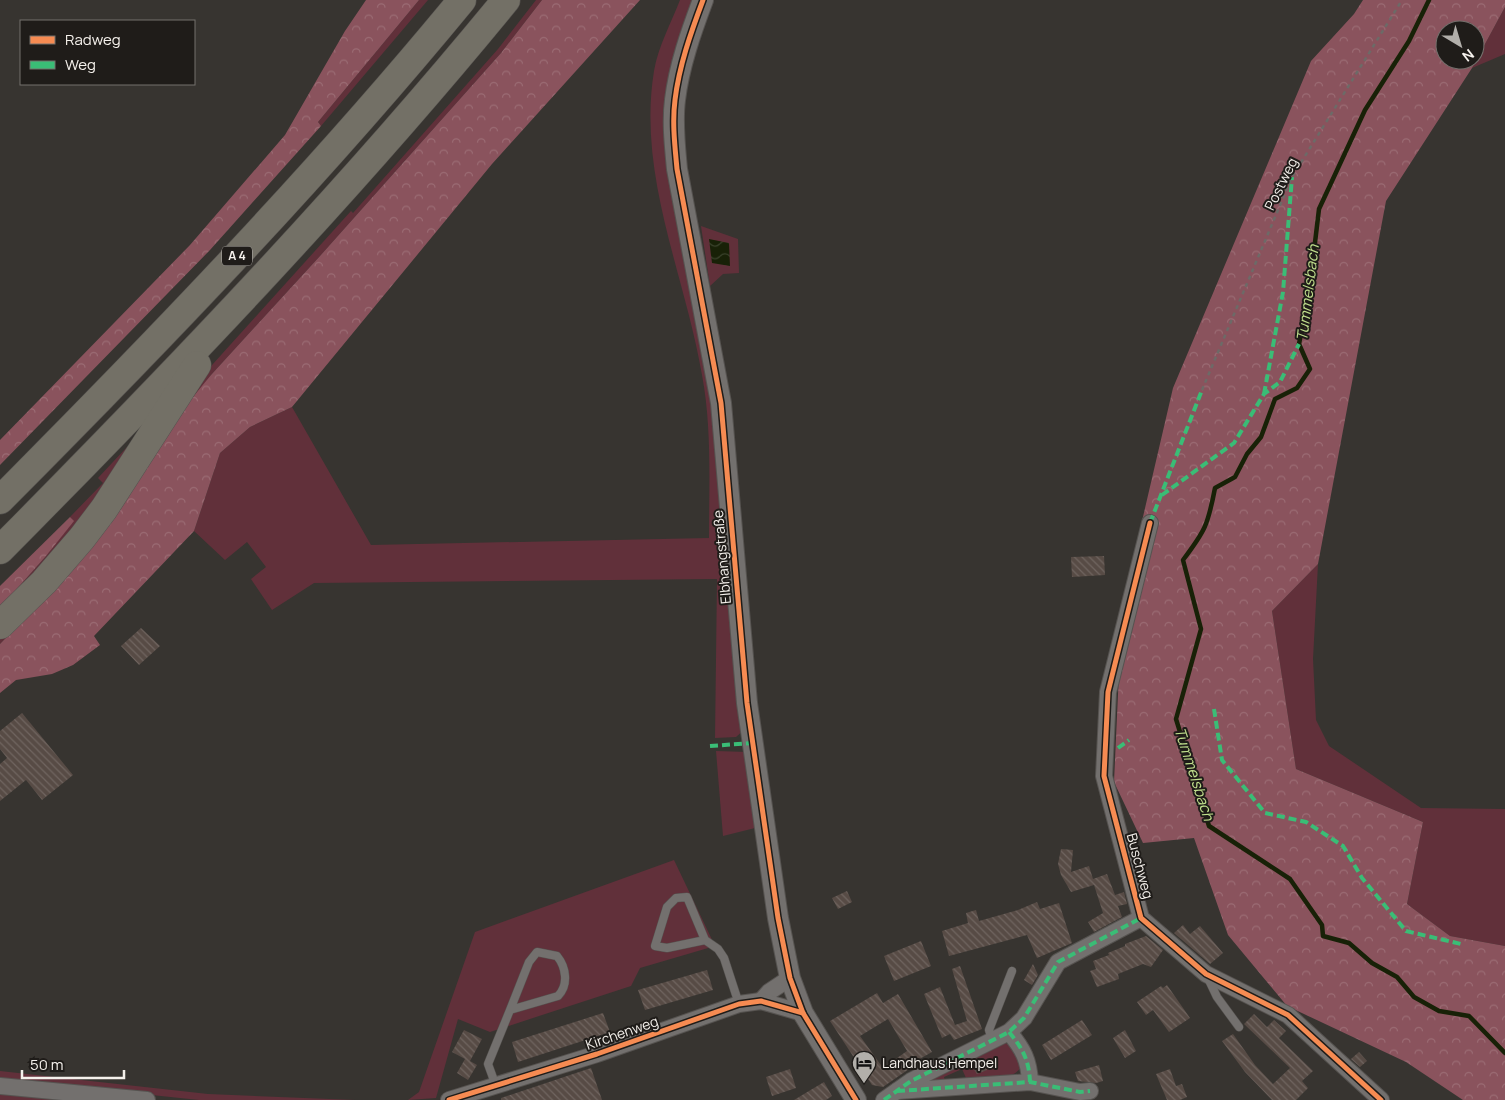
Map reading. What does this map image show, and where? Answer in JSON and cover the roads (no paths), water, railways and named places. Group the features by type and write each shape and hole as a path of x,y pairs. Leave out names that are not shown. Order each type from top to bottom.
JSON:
{"highway":[{"name":"A 4","path":"0,500 229,264 345,136 462,0"},
{"name":"A 4","path":"0,550 232,311 370,160 506,0"},
{"path":"0,625 63,561 104,509 232,311"}],"street":[{"name":"Elbhangstraße","path":"703,0 691,34 675,101 675,142 677,169 720,403 747,703 778,918 790,978 803,1013 856,1100"},
{"name":"Buschweg","path":"1150,523 1108,692 1104,776 1142,918 1206,974 1288,1014 1381,1100"},
{"name":"Buschweg","path":"1009,1032 1024,1018 1058,962 1142,918"},
{"path":"761,1001 769,992 790,978"},
{"name":"Kirchenweg","path":"449,1100 597,1054 739,1004 761,1001 803,1013"},
{"path":"890,1096 912,1081 1009,1032 1028,1060 1030,1082"},
{"path":"890,1096 1030,1082 1080,1092 1090,1091"},
{"path":"0,1086 147,1100"}],"lane":[{"path":"705,940 667,948 655,946 667,907 676,898 687,897 705,940 718,948 724,958 739,1004"},
{"path":"496,1086 488,1064 529,962 537,952 557,956 563,963 564,990 558,996 510,1010"},
{"path":"992,1039 989,1030 1012,971"},
{"path":"1206,974 1217,997 1239,1027"}],"water":[{"path":"709,239 729,243 730,266 712,263"}],"waterway":[{"name":"Tummelsbach","path":"1429,0 1409,41 1365,110 1319,209 1309,293 1299,344 1310,369 1297,388 1275,399 1261,437 1247,454 1235,477 1215,488 1205,527 1183,560 1201,629 1176,719 1209,826 1290,879 1322,925 1323,936 1349,943 1372,963 1397,977 1414,997 1439,1011 1469,1016 1505,1053"}],"place":[{"name":"Landhaus Hempel","path":"864,1084"}]}
